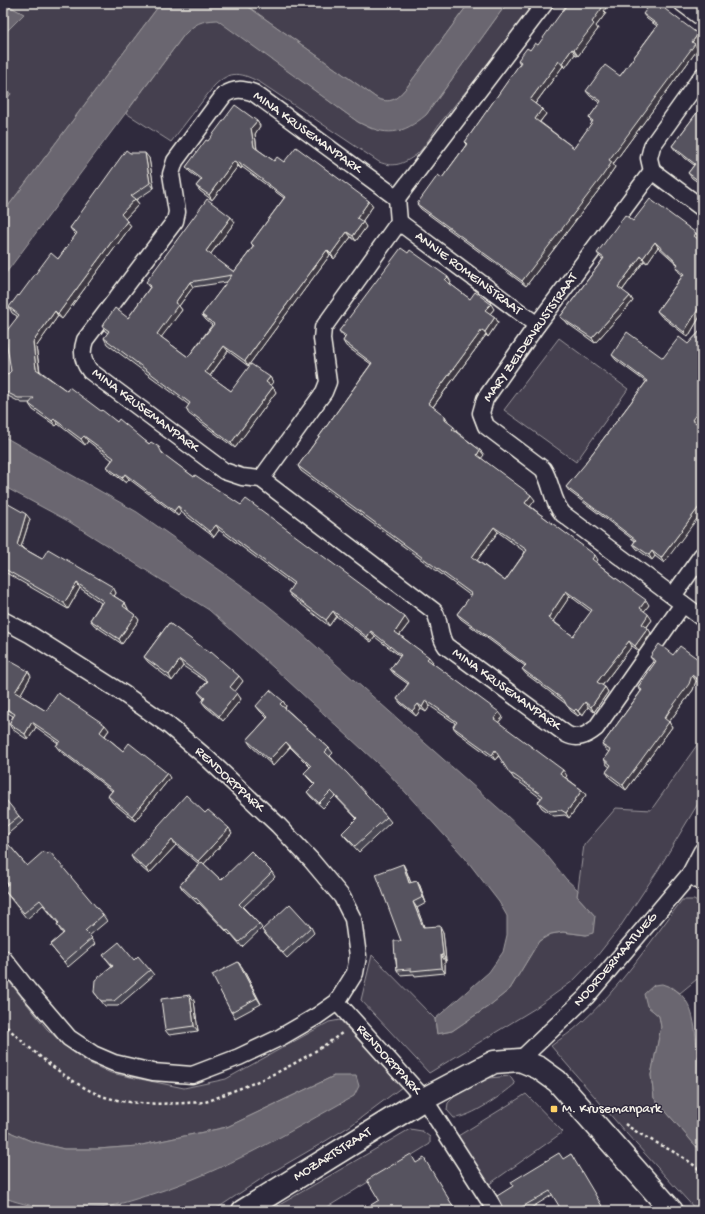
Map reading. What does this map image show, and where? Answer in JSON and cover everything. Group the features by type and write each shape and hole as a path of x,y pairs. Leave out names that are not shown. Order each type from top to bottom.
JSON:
{"street":[{"path":"399,222 397,198 545,3"},
{"path":"682,3 702,18"},
{"path":"702,76 652,146 649,158 652,171 702,208"},
{"name":"MINA KRUSEMANPARK","path":"397,198 254,93 238,89 231,91 224,95 175,161 171,174 177,212 175,221 85,340 82,348 85,364 90,371 224,471 242,477 261,479 434,611 439,618 441,640 446,646 573,738 589,734 596,728 678,600 702,555"},
{"name":"MARY ZELDENRUSTSTRAAT","path":"652,171 537,325 484,399 482,413 486,426 543,469 548,477 558,509 563,514 702,618"},
{"name":"ANNIE ROMEINSTRAAT","path":"261,479 324,392 328,382 322,339 323,328 399,222 537,325"},
{"name":"RENDORPPARK","path":"3,620 31,635 124,694 168,725 207,758 278,825 311,860 342,897 353,919 358,956 355,973 337,1002 317,1016 281,1037 239,1057 192,1074 153,1072 114,1063 93,1054 69,1038 3,958"},
{"name":"NOORDERMAATWEG","path":"520,1060 586,997 696,878 702,851"},
{"name":"RENDORPPARK","path":"337,1002 424,1099"},
{"path":"520,1060 539,1068 557,1081 672,1211"},
{"name":"MOZARTSTRAAT","path":"243,1211 424,1099 494,1062 520,1060"},
{"path":"424,1099 496,1211"}],"path":[{"path":"622,1122 659,1145 691,1162 702,1172"}],"shaded area":[{"path":"3,3 24,14 3,35"},
{"path":"4,3 161,3 3,213 3,103 10,94 3,82 3,35 23,14"},
{"path":"161,3 243,3 378,99 387,101 397,97 407,87 469,3 507,3 426,115 409,127 394,132 377,130 358,122 217,20 199,23 184,35 3,277 3,213"},
{"path":"243,3 469,3 407,87 397,97 387,101 378,99"},
{"path":"507,3 534,3 500,49 440,123 422,149 416,155 403,163 389,165 379,162 261,83 237,74 226,77 214,86 171,142 126,113 184,35 199,23 217,19 358,122 372,129 426,115"},
{"path":"3,82 11,94 3,103"},
{"path":"559,338 628,389 576,462 504,410"},
{"path":"3,436 137,512 251,592 292,625 505,814 541,848 566,879 578,890 577,896 595,916 593,933 586,935 563,932 551,934 539,941 510,989 489,1006 452,1031 437,1034 435,1019 489,972 503,952 507,935 507,916 499,902 465,858 388,773 209,610 68,521 3,486"},
{"path":"702,738 702,797 658,870 620,927 597,956 573,981 534,1009 429,1073 361,1000 372,955 435,1019 437,1034 452,1031 489,1006 510,989 539,941 551,934 563,932 586,935 595,916 577,896 584,845 616,808 651,810"},
{"path":"682,900 694,900 702,905 702,975 680,993 672,987 647,1006 659,1016 661,1027 651,1075 654,1098 702,1153 702,1211 697,1211 626,1133 551,1046 578,1026 595,1010 634,964"},
{"path":"3,974 47,1029 70,1050 89,1063 111,1073 184,1088 226,1079 329,1022 340,1020 402,1087 350,1126 264,1177 213,1211 3,1211 3,1197 7,1199 92,1210 334,1076 227,1127 137,1146 98,1149 64,1149 31,1141 12,1133 3,1125"},
{"path":"662,984 676,990 685,999 691,1010 702,1077 702,1153 654,1098 651,1075 661,1027 659,1016 647,1006 644,994 654,985"},
{"path":"334,1076 356,1076 359,1086 354,1096 230,1163 179,1185 115,1205 83,1210 60,1210 47,1208 23,1204 3,1197 3,1125 12,1133 31,1141 64,1149 98,1149 137,1146 227,1127"},
{"path":"510,1076 515,1084 478,1110 461,1117 454,1118 447,1110 448,1103 459,1092 489,1078"},
{"path":"526,1094 563,1132 488,1185 458,1136"},
{"path":"410,1129 422,1131 430,1137 430,1144 321,1211 269,1211"}],"building":[{"path":"568,3 602,3 600,6 602,8 592,22 594,24 574,50 572,49 562,63 559,61 530,100 542,109 535,119 574,148 593,121 589,118 601,101 586,91 605,65 620,76 658,25 643,14 651,3 657,3 698,34 692,42 695,44 609,160 612,162 601,178 522,281 417,204 438,175 442,178 467,144 465,142 521,62 518,60 527,48 530,50 535,43 538,45"},
{"path":"235,105 257,121 251,128 254,147 274,161 277,157 284,162 296,147 369,201 357,218 363,222 353,236 347,232 331,254 327,250 245,361 224,346 205,372 231,391 251,364 270,377 266,382 273,387 231,443 186,409 190,403 104,338 109,331 102,326 115,308 128,318 151,286 146,282 207,199 231,217 206,251 234,272 254,246 251,243 285,197 239,162 237,163 234,161 209,195 196,186 202,179 186,167 206,140 208,141","holes":["232,275 202,315 214,324 188,357 157,334 178,305 175,303 190,282"]},
{"path":"702,106 702,183 688,173 695,164 672,146"},
{"path":"126,150 130,153 145,153 150,183 131,196 135,199 121,214 127,221 58,314 55,311 33,342 36,369 67,391 69,387 117,422 119,419 149,444 151,442 159,447 162,453 194,477 195,475 241,505 246,499 405,617 395,632 429,657 427,659 499,712 494,719 563,770 560,774 582,790 566,813 561,810 550,811 538,802 543,796 514,775 510,774 495,750 492,755 453,727 457,722 426,700 422,707 418,704 412,711 397,699 409,683 390,669 401,655 371,631 367,637 333,611 326,620 288,592 294,583 216,525 210,532 178,506 174,511 125,474 122,478 107,467 114,458 84,436 81,439 54,419 52,421 29,404 34,398 18,398 4,391 3,379 11,371 5,333 19,315 9,307 51,253 58,259 77,233 70,228"},
{"path":"650,199 696,233 694,236 702,242 702,303 684,332 657,311 684,274 676,267 678,264 655,242 643,258 641,256 618,287 630,296 592,338 560,317 604,258 597,253 625,215 633,221"},
{"path":"401,248 408,253 410,250 448,277 445,280 470,299 475,292 491,304 485,310 495,317 485,332 482,330 428,403 445,416 445,420 454,427 452,429 480,450 477,455 531,495 525,503 595,555 592,559 646,600 640,608 648,614 642,624 648,628 635,646 629,641 597,682 605,687 591,707 585,702 578,711 576,709 574,711 567,706 564,700 522,669 526,665 457,614 472,594 298,466 372,363 343,341 346,336 339,331","holes":["494,527 527,550 505,581 472,557","566,591 592,610 573,636 548,618"]},
{"path":"702,329 702,406 692,420 702,427 702,503 661,558 652,551 649,555 633,544 636,540 566,487 586,463 647,381 612,355 627,332 663,358 679,337 688,344"},
{"path":"3,501 26,514 17,545 42,559 48,549 113,587 109,593 125,603 123,606 135,615 119,639 90,620 103,601 77,583 64,603 3,568"},
{"path":"169,623 210,653 211,652 239,676 230,687 237,693 219,716 202,702 205,698 198,692 208,681 180,660 169,675 144,657"},
{"path":"659,644 673,655 680,646 702,662 702,683 692,675 689,684 664,718 669,722 623,785 606,772 611,765 604,759 610,750 602,745 642,690 638,687 656,661 650,657"},
{"path":"3,657 28,671 15,692 46,711 58,693 105,725 100,732 123,751 129,743 167,773 132,816 108,796 113,790 56,746 60,741 32,722 25,734 9,724 15,714 3,707"},
{"path":"270,690 283,701 280,704 329,748 325,752 347,773 387,817 355,846 342,833 357,818 331,791 319,803 307,792 315,784 304,773 311,766 286,742 269,760 247,740 268,717 256,706"},
{"path":"186,795 205,813 208,810 229,828 198,861 172,840 146,869 131,856"},
{"path":"6,800 19,816 3,829 3,803"},
{"path":"3,838 27,866 44,851 47,854 50,852 103,915 85,931 92,938 64,962 50,945 64,933 57,925 59,923 40,900 24,913 3,889 8,884 3,878"},
{"path":"251,851 272,872 239,904 259,924 239,942 196,898 195,899 180,885 202,862 221,880"},
{"path":"403,864 409,883 417,881 423,897 413,902 423,927 440,926 443,955 441,955 442,968 411,971 411,969 397,970 394,941 401,941 376,874"},
{"path":"290,904 311,927 283,953 262,930"},
{"path":"119,942 134,960 138,956 150,970 114,1001 101,1001 94,992 95,980 113,966 103,955"},
{"path":"238,962 257,998 231,1012 212,975"},
{"path":"190,995 194,1026 165,1030 161,999"},
{"path":"559,1153 563,1159 571,1154 605,1211 562,1211 550,1191 522,1207 525,1211 501,1211 502,1206 497,1196 513,1186 511,1182"},
{"path":"411,1154 416,1163 424,1158 456,1211 361,1211 379,1200 367,1180"}],"place":[{"name":"M. Krusemanpark","path":"554,1109"}]}
